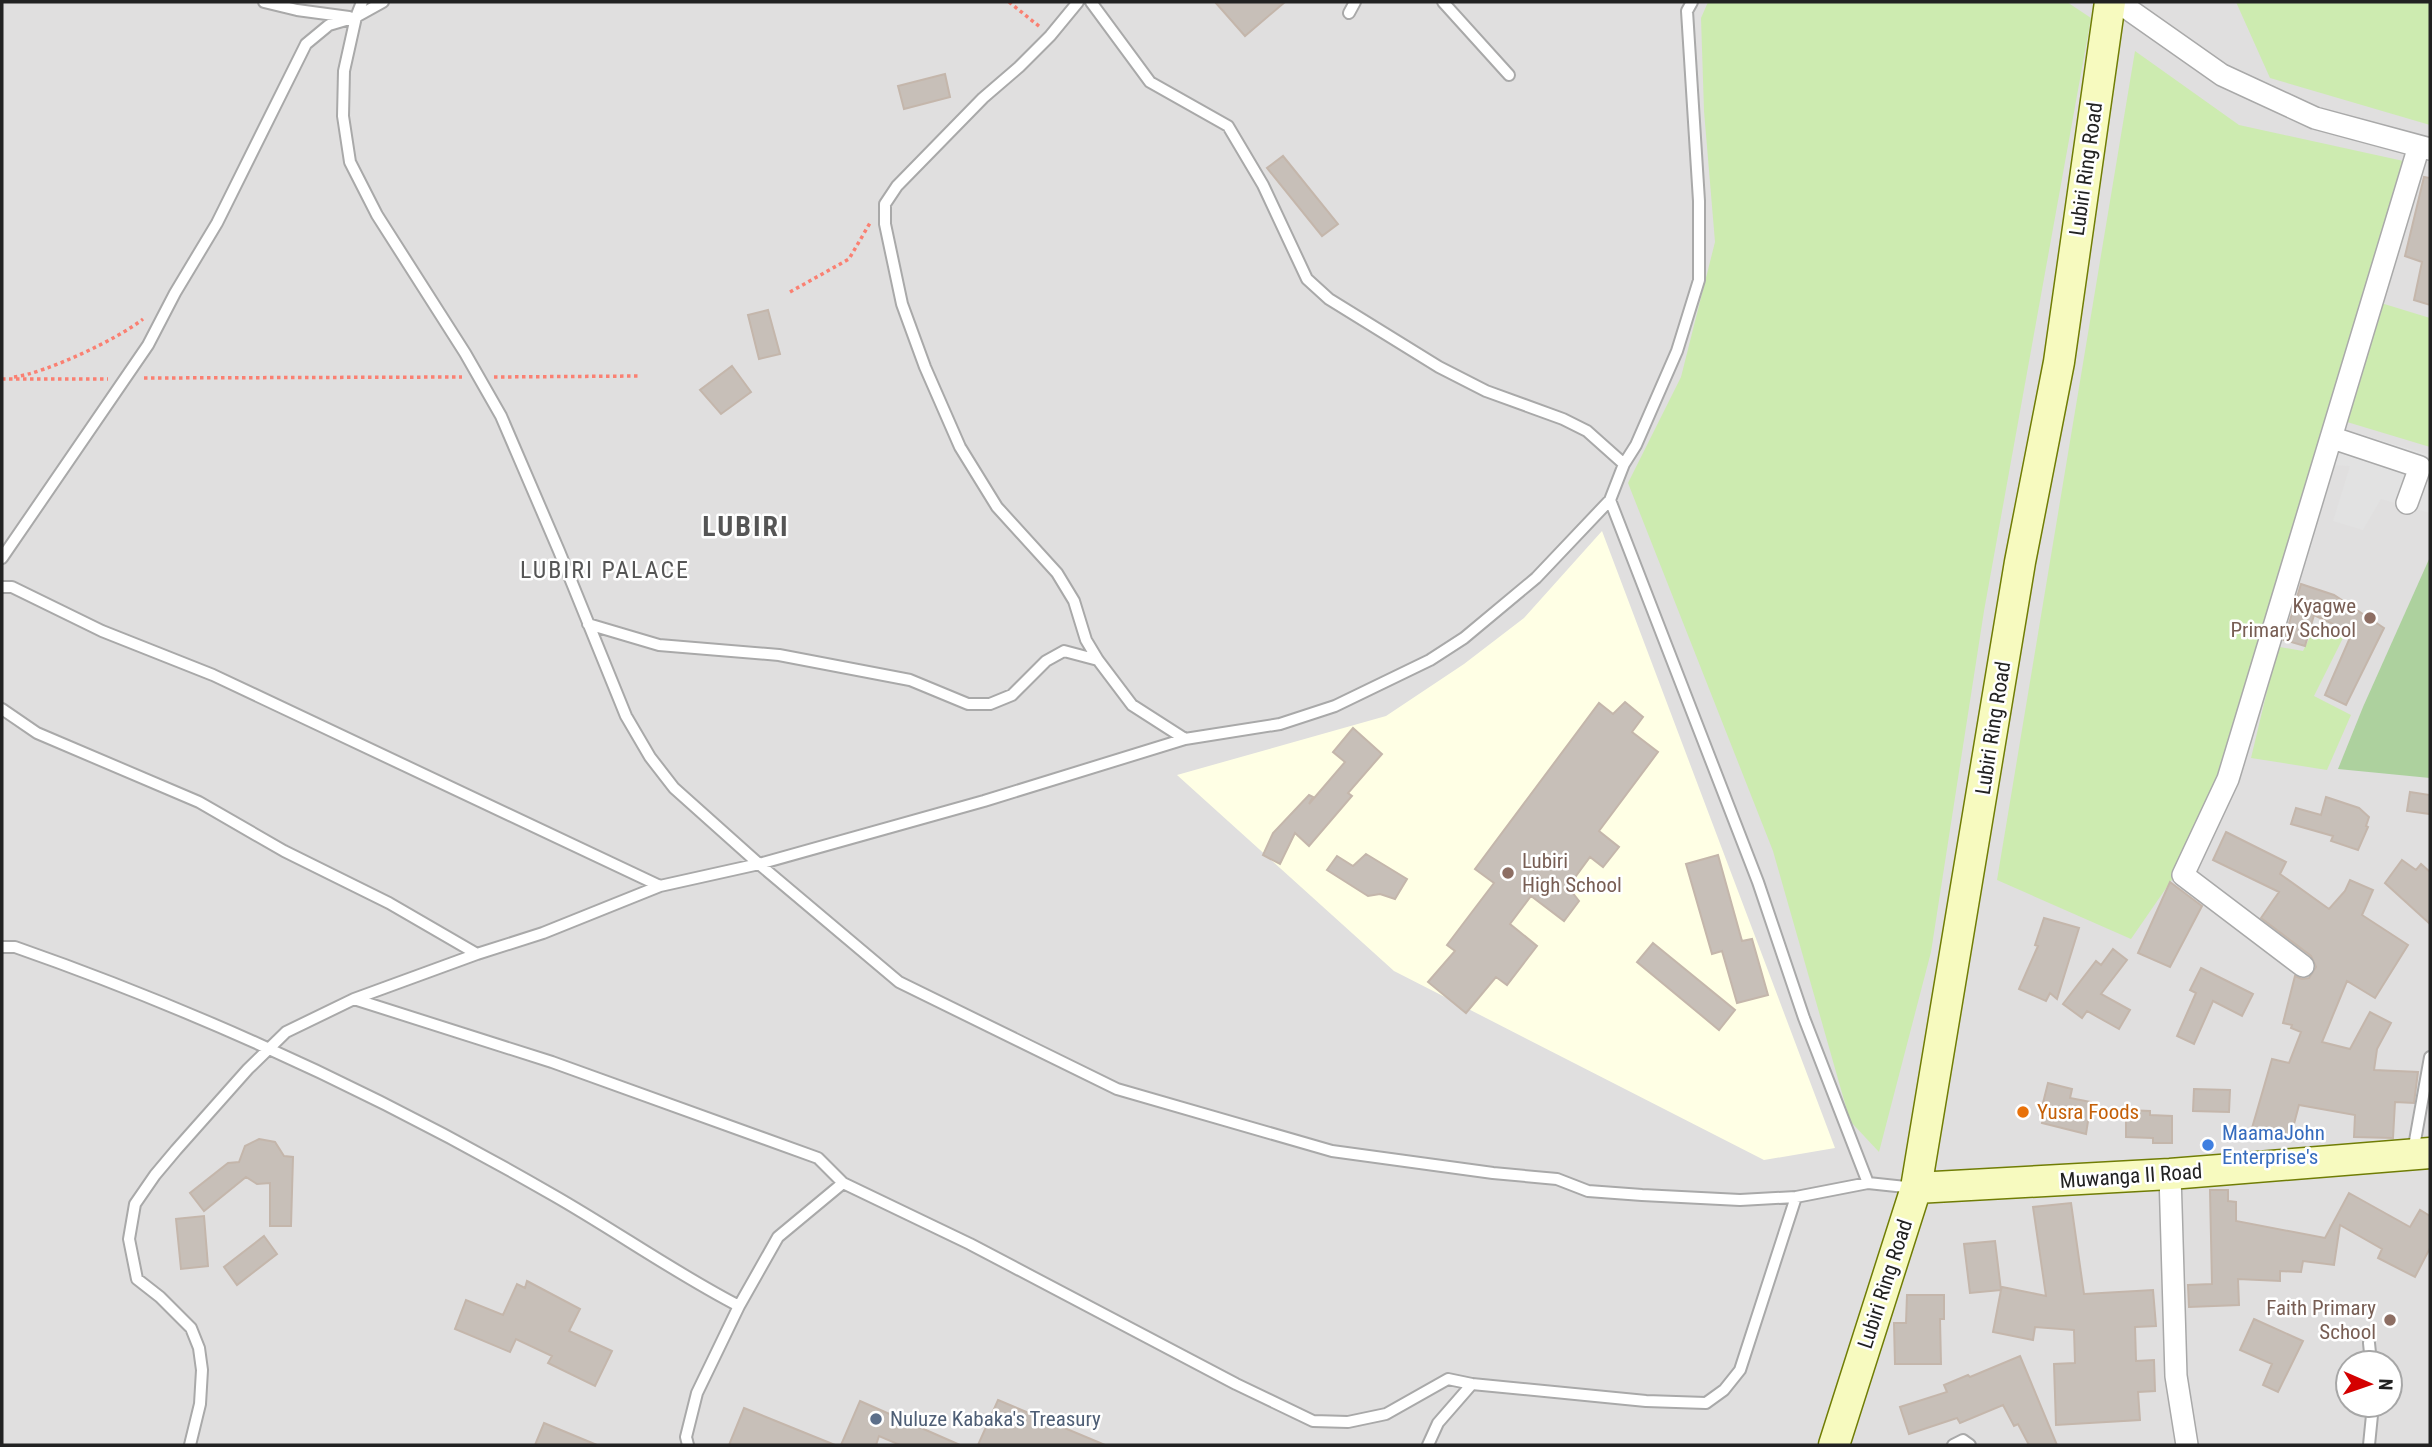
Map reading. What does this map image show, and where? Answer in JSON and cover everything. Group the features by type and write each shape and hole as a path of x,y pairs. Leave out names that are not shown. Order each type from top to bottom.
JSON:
{"main road":[{"name":"Lubiri Ring Road","path":"1834,1445 1916,1188 2020,562 2059,362 2109,2"},
{"name":"Muwanga II Road","path":"1916,1188 2170,1174 2422,1154"}],"street":[{"path":"2118,2 2222,75 2315,118 2425,148 2228,779 2183,874 2302,966"},
{"path":"2333,438 2420,467 2407,503"},
{"path":"2170,1174 2176,1376 2187,1445"}],"lane":[{"path":"264,2 297,10 356,17"},
{"path":"362,2 344,71 343,116 351,162 376,215 465,353 500,416 559,551 626,716 650,757 674,788 758,864 899,982 1117,1089 1332,1151 1557,1179 1588,1191 1740,1200 1796,1196 1868,1183 1916,1188"},
{"path":"2,558 148,345 217,223 306,44 329,25 356,17 383,2"},
{"path":"1078,2 1050,36 983,98 897,186 885,204 885,224 902,304 925,367 960,447 997,506 1057,573 1074,601 1086,640 1132,705 1185,739"},
{"path":"1091,2 1150,82 1228,126 1263,185 1307,279 1322,292 1439,367 1486,391 1563,419 1587,431 1624,464"},
{"path":"1349,13 1355,2"},
{"path":"1443,2 1508,75"},
{"path":"190,1445 200,1404 202,1370 199,1348 191,1328 160,1297 137,1279 129,1239 135,1204 176,1150 248,1069 286,1032 354,999 543,933 660,886 758,864 984,801 1185,739 1280,724 1335,706 1430,660 1464,638 1536,578 1610,500 1676,351 1699,280 1699,201 1687,11 1692,2"},
{"path":"1610,500 1758,882 1804,1018 1868,1183"},
{"path":"2,587 12,587 102,631 213,675 660,886"},
{"path":"588,624 659,645 779,655 910,680 968,704 990,704 1012,695 1046,661 1064,651 1098,660"},
{"path":"2,709 37,733 199,802 284,851 388,903 477,954"},
{"path":"2,947 15,947 109,980 270,1048 370,1096 553,1195 681,1274 739,1306"},
{"path":"354,999 552,1062 818,1158 843,1183 970,1244 1236,1384 1314,1421 1349,1422 1386,1414 1448,1379 1472,1384 1646,1401 1706,1403 1724,1390 1740,1370 1796,1196"},
{"path":"2422,1154 2430,1057"},
{"path":"688,1445 686,1437 697,1393 739,1306 778,1237 843,1183"},
{"path":"2369,1343 2370,1349"},
{"path":"1428,1445 1438,1423 1472,1384"},
{"path":"2369,1445 2372,1419"},
{"path":"1953,1445 1963,1440 1970,1445"}],"path":[{"path":"1009,2 1050,36"},
{"path":"790,292 849,259 885,204"},
{"path":"2,379 21,376 95,347 132,328 143,319"},
{"path":"487,377 640,376"},
{"path":"140,379 473,377"},
{"path":"2,379 113,379"}],"shaded area":[{"path":"2,2 2430,2 2430,1445 2,1445"},
{"path":"2343,429 2430,455 2430,513 2381,499 2363,530 2333,521 2350,466 2331,465"},
{"name":"Lubiri High School","path":"1602,531 1835,1148 1764,1160 1394,971 1177,775 1386,716 1464,664 1524,618"}],"green space":[{"path":"1708,2 2067,2 2091,18 1984,611 1931,952 1879,1152 1850,1121 1773,851 1628,483 1681,377 1715,242 1704,111 1701,18"},
{"path":"2236,2 2430,2 2430,125 2270,78"},
{"path":"2135,51 2239,125 2408,162 2271,637 2189,855 2131,939 1997,880"},
{"path":"2381,303 2430,318 2430,447 2347,422"},
{"path":"2430,557 2430,778 2338,769 2363,707"},
{"path":"2316,625 2343,638 2314,696 2351,715 2327,770 2251,758 2280,647 2303,651"}],"building":[{"path":"1215,2 1285,2 1245,36"},
{"path":"945,74 950,97 904,109 898,86"},
{"path":"1283,156 1338,224 1322,236 1267,168"},
{"path":"2424,177 2430,178 2430,305 2414,300 2422,262 2405,256"},
{"path":"768,310 780,354 759,359 748,315"},
{"path":"732,366 751,392 721,414 700,390"},
{"path":"2301,584 2334,595 2384,628 2346,705 2325,695 2352,633 2314,615 2305,646 2284,640"},
{"path":"1625,702 1643,717 1632,732 1658,752 1599,831 1619,847 1603,867 1590,857 1568,887 1579,901 1564,921 1531,896 1510,924 1537,946 1507,985 1496,977 1466,1013 1428,982 1455,951 1447,945 1494,883 1475,869 1599,703 1613,714"},
{"path":"1353,728 1382,754 1348,793 1352,796 1309,846 1295,833 1280,864 1263,855 1273,833 1309,795 1313,797 1309,804 1345,762 1333,752"},
{"path":"2410,792 2430,795 2430,814 2407,811"},
{"path":"2326,797 2359,808 2369,817 2368,827 2358,850 2331,841 2333,836 2291,824 2296,808 2321,815"},
{"path":"2226,832 2286,862 2280,874 2329,909 2345,891 2350,880 2373,890 2362,915 2408,945 2375,998 2347,981 2322,1042 2350,1049 2370,1012 2391,1023 2377,1049 2374,1070 2418,1072 2414,1103 2395,1102 2393,1138 2354,1137 2355,1115 2299,1105 2290,1139 2252,1128 2272,1059 2289,1063 2301,1032 2291,1028 2292,1025 2283,1023 2295,976 2309,978 2316,967 2311,956 2261,918 2279,892 2213,860"},
{"path":"1366,854 1407,879 1395,899 1380,894 1368,896 1327,870 1337,856 1353,866"},
{"path":"1718,855 1742,941 1752,939 1768,995 1737,1003 1722,951 1712,954 1686,864"},
{"path":"2402,860 2416,870 2421,864 2430,872 2430,924 2385,883"},
{"path":"2170,882 2202,906 2170,967 2138,953"},
{"path":"2044,918 2079,928 2057,999 2050,993 2046,1001 2019,989 2038,946 2035,945"},
{"path":"1653,943 1735,1010 1719,1030 1637,962"},
{"path":"2113,949 2127,960 2101,994 2130,1010 2119,1029 2087,1011 2082,1018 2063,1004 2096,961 2101,965"},
{"path":"2201,968 2253,994 2242,1016 2213,1001 2194,1044 2177,1036 2196,993 2190,990"},
{"path":"2048,1083 2072,1089 2070,1098 2091,1102 2086,1134 2042,1123 2044,1115 2040,1115"},
{"path":"2194,1089 2230,1090 2229,1112 2193,1111"},
{"path":"2126,1110 2150,1111 2150,1115 2172,1116 2172,1143 2153,1143 2153,1138 2126,1137"},
{"path":"259,1139 275,1142 284,1156 293,1157 291,1226 270,1226 270,1183 257,1184 246,1177 204,1211 190,1193 228,1163 239,1162 245,1146"},
{"path":"2210,1190 2228,1190 2228,1201 2236,1202 2236,1221 2325,1238 2349,1193 2410,1227 2420,1210 2430,1216 2430,1248 2415,1277 2378,1258 2382,1249 2340,1225 2334,1265 2303,1261 2301,1272 2280,1271 2280,1281 2238,1279 2239,1305 2189,1307 2188,1285 2212,1284"},
{"path":"2071,1203 2084,1294 2153,1290 2156,1326 2135,1327 2136,1361 2154,1360 2155,1391 2138,1392 2140,1420 2056,1425 2054,1364 2075,1363 2074,1330 2035,1327 2033,1340 1993,1332 2002,1287 2046,1296 2033,1207"},
{"path":"204,1216 208,1266 181,1269 176,1219"},
{"path":"264,1236 277,1254 237,1285 224,1267"},
{"path":"1995,1241 2001,1290 1970,1293 1964,1244"},
{"path":"527,1281 580,1309 569,1331 612,1351 595,1386 548,1363 552,1356 516,1339 510,1352 455,1329 466,1300 503,1315 517,1284 525,1288"},
{"path":"1907,1295 1944,1295 1944,1319 1940,1319 1941,1364 1895,1364 1894,1323 1906,1323"},
{"path":"2254,1319 2303,1341 2278,1392 2263,1385 2272,1364 2240,1350"},
{"path":"2020,1356 2057,1445 2029,1445 2018,1424 2014,1426 2003,1405 1960,1423 1957,1418 1909,1434 1900,1407 1947,1392 1944,1385"},
{"path":"998,1400 1105,1445 978,1445"},
{"name":"Nuluze Kabaka's Treasury","path":"860,1401 960,1445 900,1445 879,1436 876,1445 841,1445"},
{"path":"744,1408 835,1445 729,1445"},
{"path":"544,1423 597,1445 535,1445"}],"place":[{"name":"Kyagwe Primary School","path":"2370,618"},
{"name":"Lubiri High School","path":"1508,873"},
{"name":"Yusra Foods","path":"2023,1112"},
{"name":"MaamaJohn Enterprise's","path":"2208,1145"},
{"name":"Faith Primary School","path":"2390,1320"},
{"name":"Nuluze Kabaka's Treasury","path":"876,1419"}],"district":[{"name":"LUBIRI","path":"746,526"},
{"name":"LUBIRI PALACE","path":"605,570"}]}
